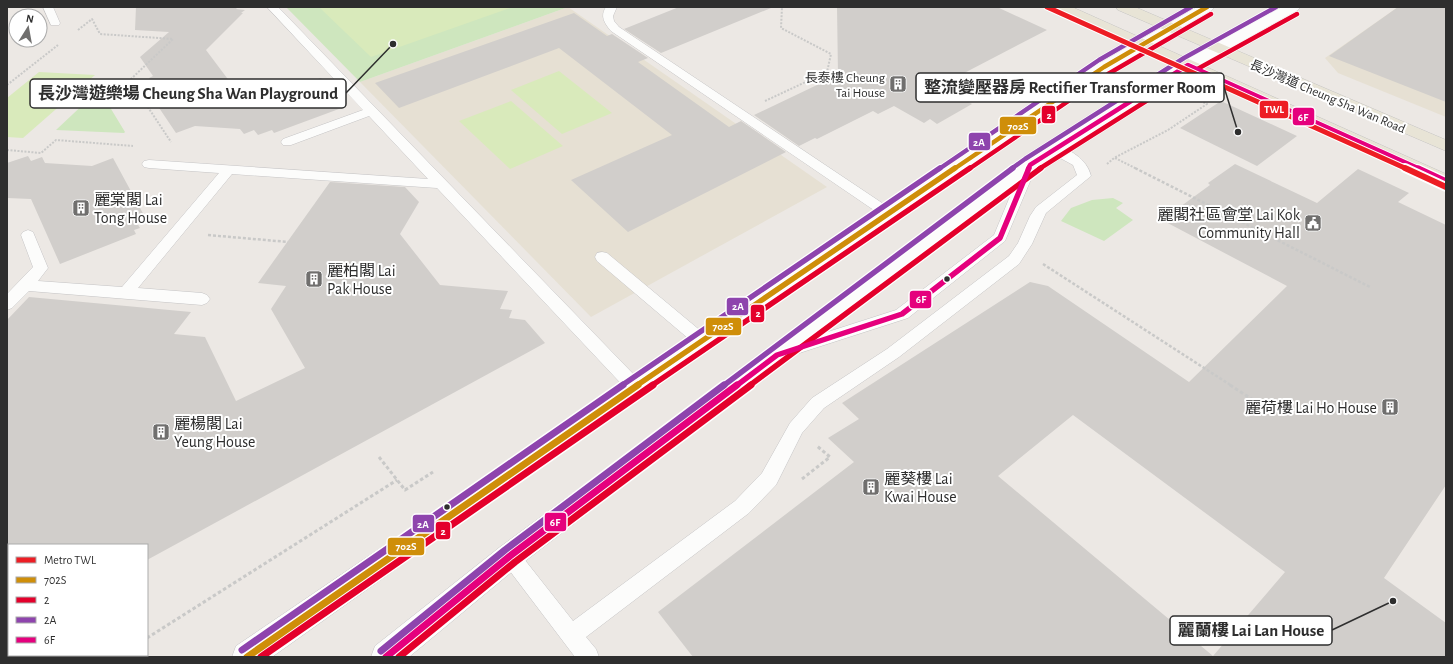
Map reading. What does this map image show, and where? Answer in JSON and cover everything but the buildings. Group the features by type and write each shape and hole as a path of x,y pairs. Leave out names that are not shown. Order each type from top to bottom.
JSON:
{"main road":[{"name":"長沙灣道 Cheung Sha Wan Road","path":"1060,7 1141,45 1446,181"},
{"name":"長沙灣道 Cheung Sha Wan Road","path":"1123,7 1446,146"},
{"path":"247,657 635,387 1104,67 1207,7"},
{"path":"386,657 510,556 1030,165 1188,65 1293,7"}],"lane":[{"path":"48,7 55,23"},
{"path":"272,7 635,387"},
{"path":"612,7 607,14 607,19 615,28 889,214"},
{"path":"287,142 371,111"},
{"path":"572,636 742,507 769,479 796,428 818,403 893,353 1014,260 1025,244 1041,210 1084,176 1082,167 1077,162 1054,149"},
{"path":"149,164 440,184"},
{"path":"777,355 902,314 1000,238 1030,165"},
{"path":"126,293 228,170"},
{"path":"7,304 41,268 28,235"},
{"path":"602,257 702,341"},
{"path":"26,285 202,299"},
{"path":"510,556 588,657"}],"path":[{"path":"763,106 764,102 827,72 831,54 781,28 782,7"},
{"path":"74,33 92,19 100,34 173,39 130,80 171,143"},
{"path":"7,85 63,42"},
{"path":"1168,130 1207,104 1194,98"},
{"path":"1114,158 1370,287"},
{"path":"1037,260 1261,405"},
{"path":"379,457 405,490 433,472"},
{"path":"148,637 397,480"}],"shaded area":[{"path":"568,7 827,187 591,317 360,82"},
{"path":"1398,7 1446,7 1446,117 1338,73 1325,58"}],"green space":[{"path":"286,7 568,7 360,82"},
{"path":"319,7 513,7 371,57"},
{"path":"559,71 612,113 562,134 511,90"},
{"path":"39,72 95,75 23,138 7,137 7,98"},
{"path":"90,98 105,99 125,132 124,133 56,130"},
{"path":"511,101 563,146 510,169 459,121"},
{"path":"1113,198 1123,203 1116,208 1133,220 1104,241 1061,221 1071,208 1092,200"}],"metro line":[{"name":"TWL","path":"1047,7 1446,187"}],"transit line":[{"name":"2A","path":"242,650 630,380 1099,60 1191,7"},
{"name":"702S","path":"247,657 635,387 1104,67 1207,7"},
{"name":"2A","path":"381,651 505,550 1025,159 1184,58 1276,7"},
{"name":"2","path":"261,657 640,394 1108,74 1211,14"},
{"name":"2","path":"399,657 515,562 1035,172 1192,72 1297,14"},
{"name":"6F","path":"386,657 510,556 777,355 902,314 1000,238 1030,165 1188,65 1446,181"}],"place":[{"name":"長沙灣遊樂場 Cheung Sha Wan Playground","path":"393,44"},
{"name":"長泰樓 Cheung Tai House","path":"898,84"},
{"name":"整流變壓器房 Rectifier Transformer Room","path":"1238,132"},
{"name":"麗棠閣 Lai Tong House","path":"81,208"},
{"name":"麗閣社區會堂 Lai Kok Community Hall","path":"1313,223"},
{"name":"麗柏閣 Lai Pak House","path":"314,279"},
{"name":"麗荷樓 Lai Ho House","path":"1390,407"},
{"name":"麗楊閣 Lai Yeung House","path":"161,432"},
{"name":"麗葵樓 Lai Kwai House","path":"871,487"},
{"name":"麗蘭樓 Lai Lan House","path":"1393,601"}]}
